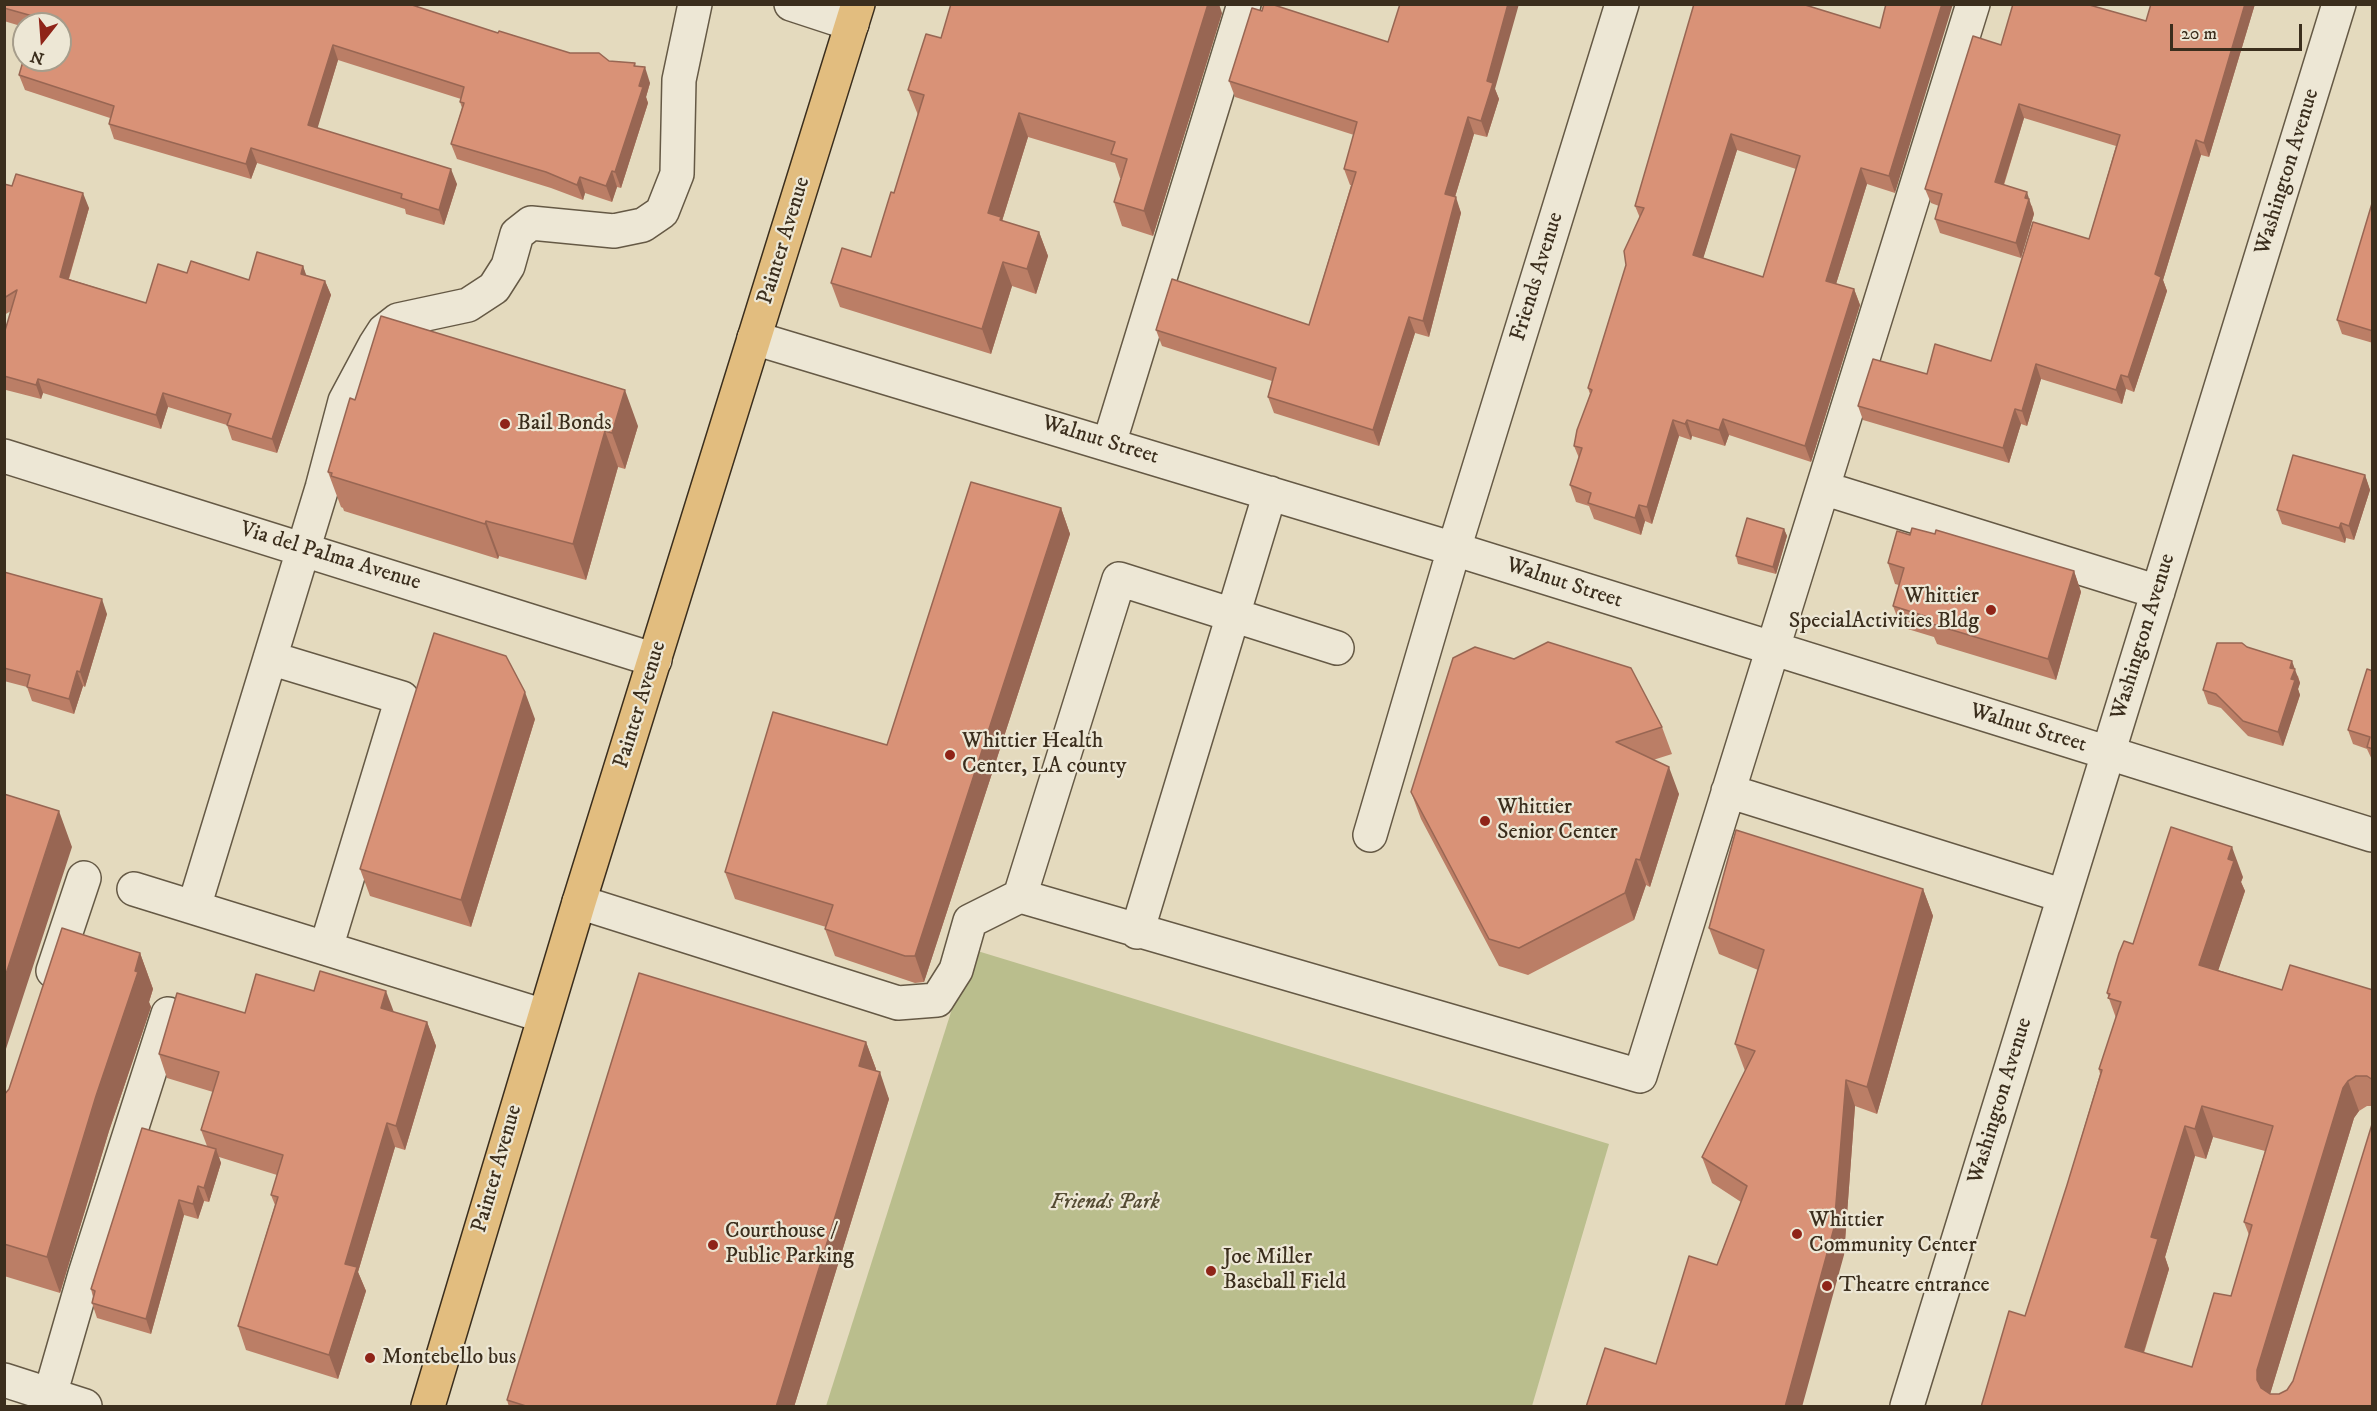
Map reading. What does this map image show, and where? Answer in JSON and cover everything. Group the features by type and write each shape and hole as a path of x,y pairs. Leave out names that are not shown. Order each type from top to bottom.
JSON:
{"main road":[{"name":"Painter Avenue","path":"428,1407 544,1016 855,14"}],"street":[{"path":"194,907 303,549 345,401 384,331 398,320 468,305 494,288 508,266 518,234 531,223 614,231 643,225 662,212 677,174 679,80 695,4"},
{"path":"791,4 855,14"},
{"path":"1109,444 1244,4"},
{"name":"Friends Avenue","path":"1370,835 1454,549 1622,4"},
{"path":"579,902 898,1002 937,1000 956,970 970,921 1020,896 1137,932 1640,1076 1973,4"},
{"name":"Washington Avenue","path":"1906,1407 2340,4"},
{"name":"Walnut Street","path":"754,338 1454,549 1772,650 2373,835"},
{"name":"Via del Palma Avenue","path":"4,456 655,660"},
{"path":"1823,488 2158,592"},
{"path":"1137,932 1269,493"},
{"path":"1020,896 1119,579 1337,648"},
{"path":"270,658 402,699 326,948"},
{"path":"1728,791 2064,896"},
{"path":"45,995 84,878"},
{"path":"134,889 544,1016"},
{"path":"50,1395 85,1274 168,1014"},
{"path":"4,1380 85,1407"}],"green space":[{"name":"Joe Miller Baseball Field","path":"971,949 1609,1144 1532,1406 826,1406"}],"building":[{"path":"4,4 409,4 498,33 499,31 570,53 599,53 609,61 635,63 634,66 645,67 639,86 643,87 615,172 612,171 606,186 580,177 577,185 546,172 451,144 464,103 460,102 464,87 333,45 308,125 451,169 439,210 401,198 402,194 251,148 246,164 109,124 114,106 19,75 20,72 72,72 72,12 18,12 4,8"},
{"path":"951,4 1208,4 1144,211 1114,202 1127,159 1111,154 1115,142 1019,113 988,213 1001,217 1000,220 1039,232 1027,269 1003,262 982,329 831,283 842,248 871,257 891,192 894,193 924,95 908,90 926,34 941,38"},
{"path":"1264,4 1271,4 1388,42 1400,4 1508,4 1487,81 1493,83 1481,121 1468,117 1445,194 1456,197 1423,321 1409,317 1373,430 1268,397 1276,368 1156,330 1172,279 1309,325 1356,172 1344,169 1357,122 1229,81 1252,8 1262,11"},
{"path":"1694,4 1802,4 1880,28 1886,4 1942,4 1889,176 1861,168 1826,281 1854,289 1805,446 1723,419 1719,430 1687,420 1685,424 1673,420 1647,507 1639,505 1635,518 1588,503 1591,493 1570,485 1582,448 1574,446 1577,430 1592,390 1588,388 1626,265 1624,251 1644,208 1635,206","holes":["1731,134 1800,156 1763,277 1693,255"]},
{"path":"2013,4 2086,4 2146,21 2151,4 2245,4 2204,143 2196,140 2155,274 2161,277 2128,377 2121,375 2116,390 2036,364 2022,411 2015,409 2003,448 1858,406 1873,359 1927,374 1935,344 1991,361 2033,222 2089,239 2120,135 2019,104 1995,182 2027,192 2025,198 2029,199 2016,243 1935,219 1942,194 1925,189 1973,36 2001,45"},
{"path":"16,174 83,193 60,277 146,303 158,264 187,273 191,261 249,280 257,252 303,266 301,274 325,281 272,439 227,425 231,414 163,393 156,415 38,379 36,385 4,376 4,334 17,290 4,298 4,184 12,186"},
{"path":"2373,200 2373,331 2337,320"},
{"path":"381,316 625,390 612,433 605,431 573,544 486,521 485,524 331,476 332,473 328,472 350,398 355,400"},
{"path":"2293,455 2365,475 2349,526 2341,523 2339,528 2277,510"},
{"name":"Whittier Health Center, LA county","path":"971,482 1061,508 915,956 905,956 825,929 833,905 725,872 773,712 887,745"},
{"path":"1747,518 1784,529 1773,567 1736,556"},
{"name":"Whittier SpecialActivities Bldg","path":"1912,528 1935,534 1936,530 2074,571 2048,659 1929,623 1931,618 1893,606 1904,568 1888,563 1897,531 1910,535"},
{"path":"4,572 102,599 80,672 77,671 69,699 27,687 30,675 4,668"},
{"path":"434,633 506,656 525,692 461,900 360,869"},
{"name":"Whittier Senior Center","path":"1548,642 1631,668 1662,727 1616,742 1669,767 1640,860 1636,859 1625,893 1519,948 1489,939 1411,792 1453,658 1475,647 1514,659"},
{"path":"2217,643 2242,643 2247,647 2292,661 2290,668 2295,669 2291,679 2295,680 2278,732 2243,721 2216,694 2203,690"},
{"path":"2367,669 2373,671 2373,749 2367,747 2370,737 2348,730"},
{"path":"4,794 59,811 4,980"},
{"path":"2171,827 2232,847 2228,859 2234,861 2199,965 2282,990 2290,965 2373,990 2373,1080 2367,1076 2356,1076 2343,1088 2257,1370 2257,1380 2261,1388 2270,1394 2279,1394 2287,1390 2293,1381 2373,1121 2373,1407 1981,1407 2009,1311 2025,1316 2067,1185 2102,1070 2099,1069 2121,1002 2108,998 2110,994 2107,993 2124,941 2133,944","holes":["2202,1106 2273,1126 2244,1222 2252,1225 2231,1296 2214,1293 2192,1367 2125,1347 2158,1239 2151,1237 2185,1126 2195,1129"]},
{"path":"1736,830 1923,889 1867,1087 1846,1080 1834,1228 1785,1407 1586,1407 1605,1348 1656,1364 1689,1256 1717,1265 1747,1186 1702,1157 1755,1051 1735,1044 1764,950 1709,928"},
{"path":"62,928 140,953 135,971 138,972 96,1096 47,1257 4,1244 4,1095 9,1089"},
{"path":"320,971 386,991 381,1008 427,1022 396,1126 387,1123 345,1264 357,1267 329,1355 238,1326 278,1197 271,1195 283,1155 201,1130 219,1072 159,1054 177,993 245,1013 256,974 314,991"},
{"name":"Courthouse / Public Parking","path":"639,973 866,1042 859,1066 880,1072 776,1407 529,1407 507,1400"},
{"path":"142,1128 216,1149 204,1188 198,1186 193,1204 179,1200 146,1319 92,1303 95,1291 91,1289"}],"place":[{"name":"Bail Bonds","path":"505,424"},
{"name":"Whittier SpecialActivities Bldg","path":"1991,610"},
{"name":"Whittier Health Center, LA county","path":"950,755"},
{"name":"Whittier Senior Center","path":"1485,821"},
{"name":"Whittier Community Center","path":"1797,1234"},
{"name":"Courthouse / Public Parking","path":"713,1245"},
{"name":"Joe Miller Baseball Field","path":"1211,1271"},
{"name":"Theatre entrance","path":"1827,1286"},
{"name":"Montebello bus","path":"370,1358"}],"park label":[{"name":"Friends Park","path":"1105,1203"}]}
